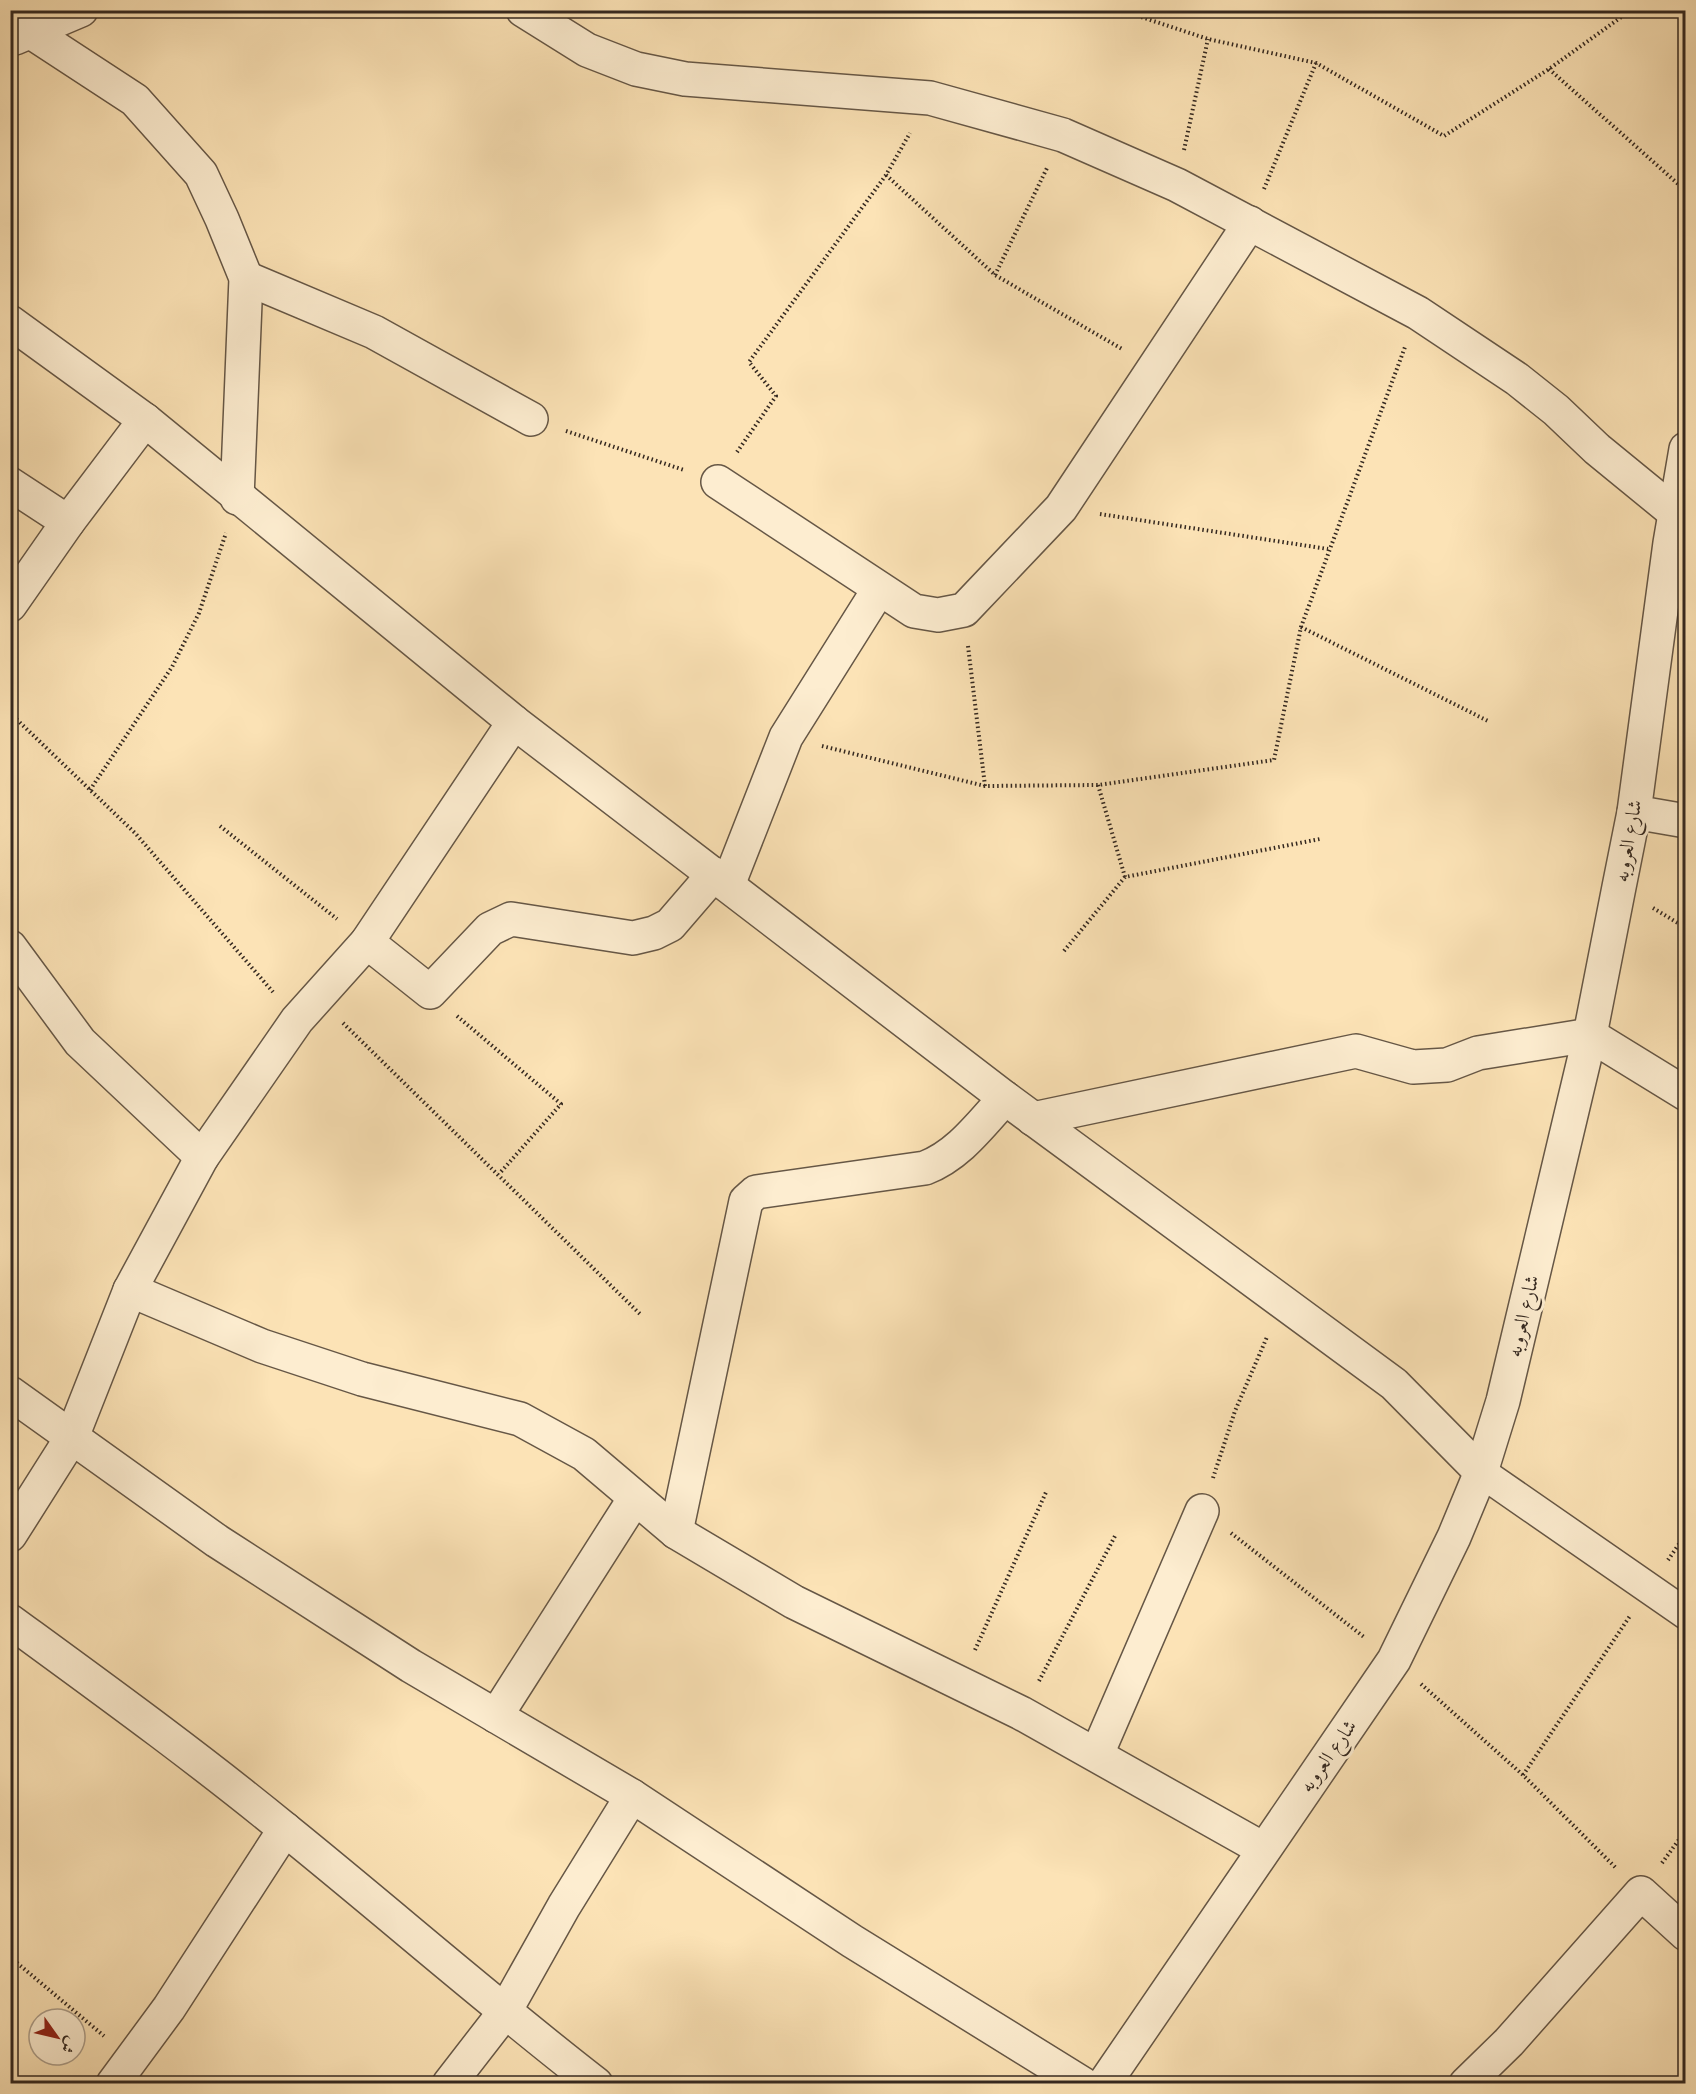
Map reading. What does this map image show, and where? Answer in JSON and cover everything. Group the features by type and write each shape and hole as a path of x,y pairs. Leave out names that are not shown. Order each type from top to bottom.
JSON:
{"street":[{"path":"21,36 81,10"},
{"path":"523,10 586,50 636,69 685,79 930,98 1063,135 1177,185 1418,313 1517,379 1556,410 1597,449 1677,534"},
{"path":"21,36 135,100 161,126 201,174 246,278 237,498"},
{"path":"718,482 914,611 938,615 964,610 1060,508 1250,223"},
{"path":"246,278 374,332 531,419"},
{"path":"10,322 145,420 237,498 514,722 1005,1098 1283,1300 1394,1384 1481,1472 1648,1590 1686,1614"},
{"path":"10,605 68,522 145,420"},
{"name":"شارع العروبه","path":"1104,2084 1394,1660 1454,1537 1481,1472 1503,1401 1590,1035 1634,812 1677,534 1686,449"},
{"path":"10,483 68,522"},
{"path":"367,942 430,992 490,929 511,919 633,939 654,933 670,925 721,880 786,737 879,589"},
{"path":"10,1535 72,1437 130,1290 202,1157 307,1009 367,942 514,722"},
{"path":"1634,812 1686,821"},
{"path":"10,948 80,1042 202,1157"},
{"path":"1033,1119 1356,1051 1413,1066 1447,1065 1478,1053 1590,1035 1686,1094"},
{"path":"676,1532 746,1201 756,1192 925,1168 954,1153 1005,1098"},
{"path":"130,1290 262,1346 362,1379 520,1419 584,1454 676,1532 794,1602 1022,1713 1263,1849"},
{"path":"10,1393 217,1541 411,1666 632,1796 852,1941 1083,2084"},
{"path":"496,1716 635,1498"},
{"path":"1097,1754 1202,1511"},
{"path":"10,1621 116,1698 285,1829 504,2013 596,2084"},
{"path":"449,2084 504,2013 564,1906 632,1796"},
{"path":"122,2072 170,2008 285,1829"},
{"path":"1466,2084 1509,2042 1641,1893 1686,1934"}],"path":[{"path":"1120,10 1208,39 1316,63 1444,136 1549,69 1631,10"},
{"path":"1177,185 1208,39"},
{"path":"1250,223 1316,63"},
{"path":"1549,69 1686,191"},
{"path":"531,419 718,482 776,396 749,362 886,175 930,98"},
{"path":"995,275 1063,135"},
{"path":"886,175 995,275 1154,367"},
{"path":"786,737 985,786 1098,785 1274,760 1301,627 1328,549 1418,313"},
{"path":"90,790 172,667 199,613 237,498"},
{"path":"1060,508 1328,549"},
{"path":"964,610 985,786"},
{"path":"1301,627 1491,723"},
{"path":"10,713 135,833 307,1009 499,1174 641,1315"},
{"path":"1098,785 1125,877"},
{"path":"220,826 367,942"},
{"path":"1064,951 1125,877 1320,839"},
{"path":"430,992 561,1104 499,1174"},
{"path":"1202,1511 1235,1411 1283,1300"},
{"path":"959,1684 1047,1490"},
{"path":"1641,1893 1523,1775 1686,1534"},
{"path":"1022,1713 1115,1536"},
{"path":"10,1957 122,2072"}]}
